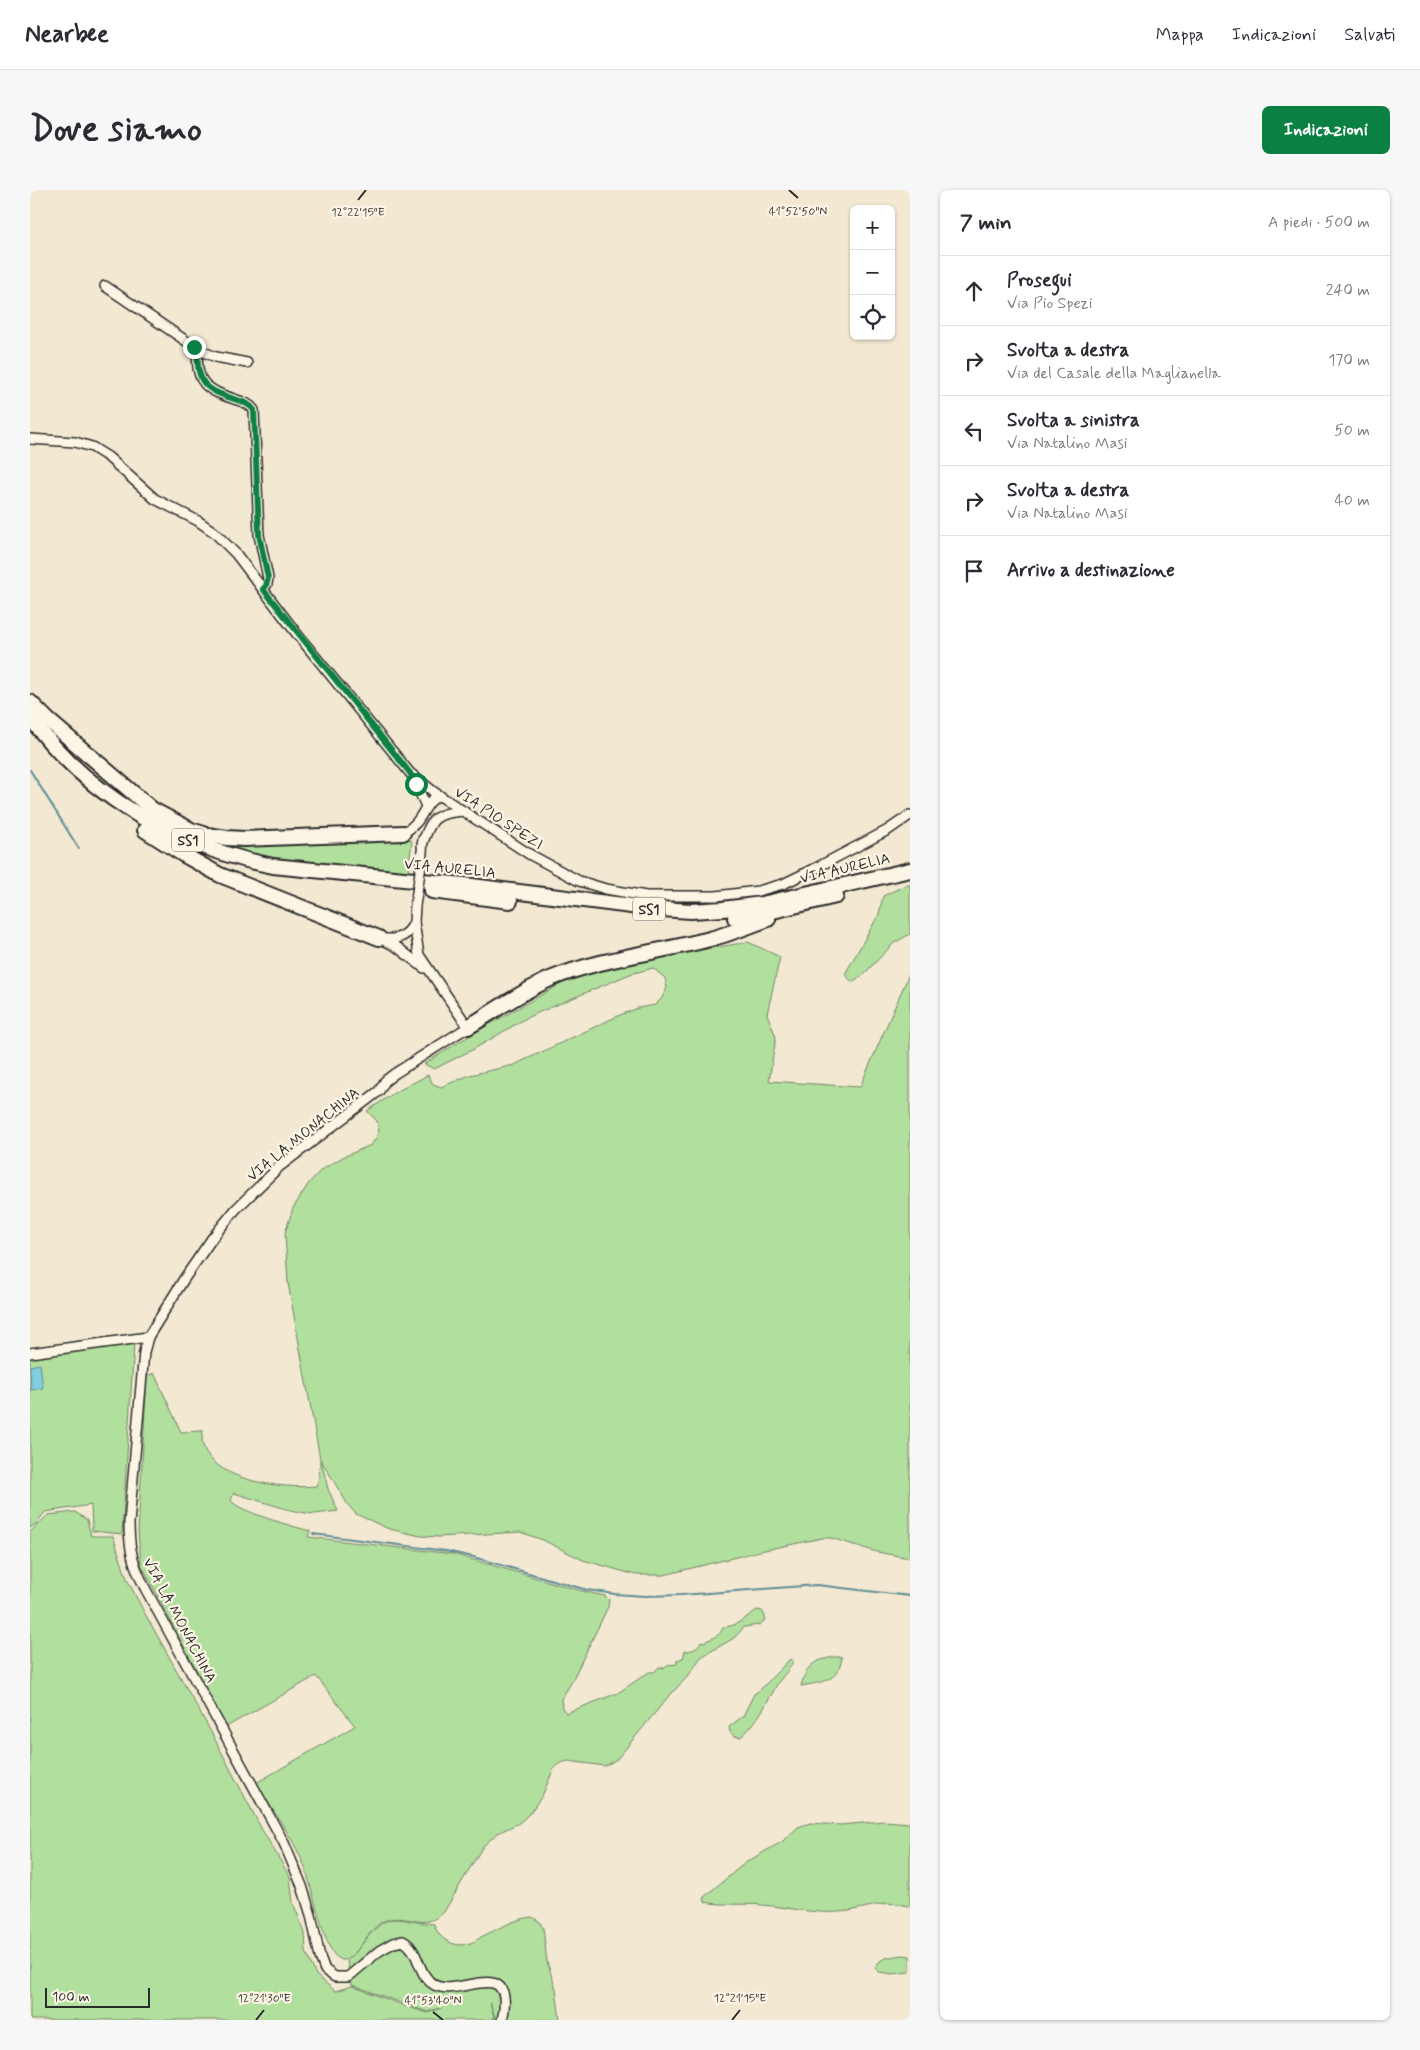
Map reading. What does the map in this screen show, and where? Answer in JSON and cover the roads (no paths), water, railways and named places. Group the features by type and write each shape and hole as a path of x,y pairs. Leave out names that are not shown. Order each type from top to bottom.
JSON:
{"highway":[{"path":"30,702 48,720 152,810 169,820 199,833 217,837 244,839 403,833"},
{"name":"VIA AURELIA","path":"30,717 48,741 69,762 102,791 131,812 168,832 199,845 247,861 273,866 464,885 642,908 691,911 762,904 910,870"},
{"name":"VIA AURELIA","path":"30,733 55,762 89,792 126,819 145,830 196,853 227,865 257,872 645,918 689,920 725,919 756,915 910,879"},
{"path":"145,830 220,875 379,938"},
{"path":"468,1027 541,984 564,974 601,962 722,935 813,902"}],"street":[{"path":"105,286 198,349 216,356 248,363"},
{"path":"198,349 198,373 204,385 213,391 248,404 255,415 259,535 268,578 263,589"},
{"name":"VIA PIO SPEZI","path":"30,440 79,442 100,451 155,499 201,523 218,535 236,554 410,773 442,797 542,862 573,878 617,892 646,896 693,897 739,894 767,889 786,883 888,830 910,815"},
{"path":"410,773 425,810 414,922 418,951 430,973 468,1027"},
{"path":"403,833 414,826 425,810 442,797"},
{"path":"422,845 430,825 439,815 442,797"},
{"path":"439,815 463,811"},
{"path":"403,833 416,836 422,845"},
{"path":"379,938 393,939 402,936 410,930 414,922"},
{"path":"379,938 397,948 430,973"},
{"name":"VIA LA MONACHINA","path":"468,1027 394,1074 385,1081 379,1091 279,1167 254,1189 207,1244 148,1337 143,1358 129,1523 130,1554 145,1588 287,1848 307,1901 323,1966 332,1976 348,1977 379,1950 393,1943 403,1941 413,1951 426,1978 437,1987 456,1988 486,1981 498,1986 502,1990 504,2000 502,2020"},
{"path":"30,1354 148,1337"}],"water":[{"path":"40,1364 43,1388 31,1390 30,1366"}],"waterway":[{"path":"30,770 79,849"},
{"path":"313,1534 446,1551 587,1590 615,1594 645,1596 681,1595 817,1585 910,1596"}]}
